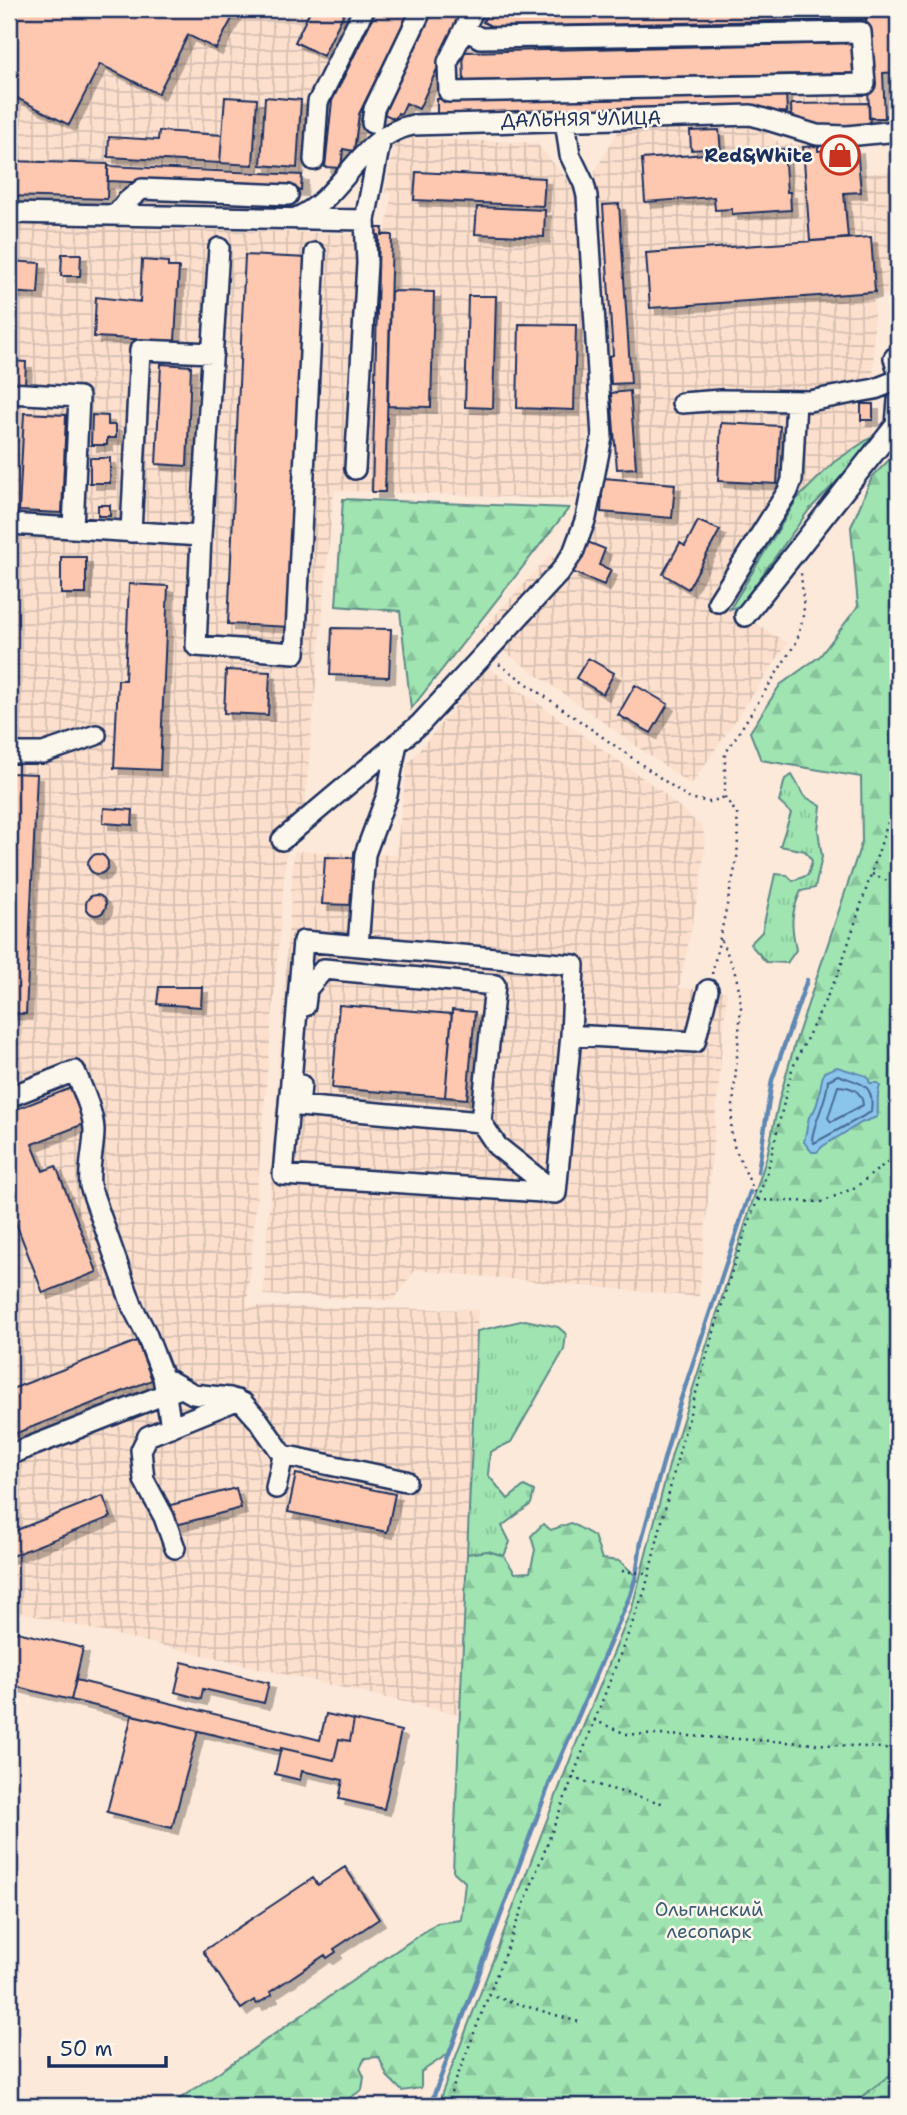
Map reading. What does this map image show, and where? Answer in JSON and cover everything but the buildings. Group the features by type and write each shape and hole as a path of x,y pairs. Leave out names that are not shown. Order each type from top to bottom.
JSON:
{"street":[{"path":"314,160 318,102 363,9"},
{"path":"355,470 367,263 365,220 376,131 374,109 422,9"},
{"path":"464,29 480,38 861,32 865,84 449,92 448,62 464,29 474,9"},
{"name":"ДАЛЬНЯЯ УЛИЦА","path":"296,218 306,214 332,191 376,131 413,125 751,115 817,135 847,136 898,131"},
{"path":"282,840 419,724 560,572 573,553 586,518 601,448 601,409 587,196 570,155 565,120"},
{"path":"116,215 126,202 142,189 288,195"},
{"path":"9,212 365,220"},
{"path":"219,248 197,646 295,653 315,253"},
{"path":"131,532 140,350 213,353"},
{"path":"682,402 821,400 853,391 875,389 898,380"},
{"path":"9,393 79,397 73,528"},
{"path":"718,602 792,480 796,401"},
{"path":"745,616 895,425 898,401"},
{"path":"9,524 201,536"},
{"path":"9,753 43,753 96,735"},
{"path":"358,946 365,854 387,795 397,743"},
{"path":"303,941 574,965 571,1035 556,1193 283,1175 303,941"},
{"path":"481,1122 299,1106 307,989 324,969 495,985 481,1122 497,1146 556,1193"},
{"path":"571,1035 695,1042 710,982"},
{"path":"9,1097 75,1071 93,1122 89,1177 93,1196 134,1308 170,1386 170,1427"},
{"path":"9,1455 170,1386 193,1394 237,1400 254,1415 283,1455 406,1481"},
{"path":"175,1548 164,1517 147,1489 141,1450 148,1436 237,1400"},
{"path":"276,1488 283,1455"}],"path":[{"path":"710,982 737,859 737,814 725,797 725,754 797,641 804,612 802,571"},
{"path":"485,654 689,798 710,802 725,797"},
{"path":"446,2106 645,1590 681,1444 733,1267 767,1173 792,1069 839,972 898,792"},
{"path":"872,874 898,886"},
{"path":"721,940 734,965 740,988 741,1007 731,1131 734,1146 758,1200"},
{"path":"758,1200 822,1202 856,1187 891,1159 898,1143"},
{"path":"622,1571 649,1574"},
{"path":"594,1720 626,1734 898,1749"},
{"path":"572,1778 665,1804"},
{"path":"489,1995 582,2023"}],"shaded area":[{"path":"9,9 898,9 898,70 883,74 886,120 785,121 783,96 419,109 398,117 386,129 379,128 341,168 302,168 300,199 297,205 286,209 134,206 120,199 9,196"},
{"path":"755,124 782,145 803,143 803,147 818,146 819,151 857,148 860,174 898,172 898,295 874,296 873,436 860,443 730,608 788,643 691,785 494,644 481,631 550,555 571,571 600,512 603,478 617,473 595,171 621,126"},
{"path":"409,138 536,143 575,188 589,426 576,500 334,490 304,813 287,845 247,1306 478,1310 460,1715 9,1610 9,224 357,234 370,228 383,228 385,235 392,193 385,193 394,145"},
{"path":"487,667 661,791 703,828 705,847 700,886 679,988 727,991 699,1297 415,1270 394,1300 263,1295 294,851 396,855 407,765"}],"green space":[{"path":"873,436 865,452 809,510 740,606 730,609 797,499 834,462"},
{"name":"Ольгинский лесопарк","path":"898,451 898,1810 891,1815 889,1822 898,1960 898,2069 849,2106 437,2106 576,1744 632,1608 672,1454 767,1156 795,1043 862,841 861,777 761,760 750,732 780,685 820,656 858,606 851,527 872,477"},
{"path":"343,499 569,508 411,709 400,611 336,606"},
{"path":"792,775 804,796 821,806 818,830 822,857 815,888 801,891 793,913 796,950 787,963 766,962 750,944 762,932 775,874 787,875 793,881 808,875 812,861 805,851 780,846 791,813 779,802 785,779"},
{"path":"525,1320 558,1327 566,1334 564,1350 511,1442 490,1452 488,1475 508,1499 524,1486 534,1491 531,1504 502,1526 510,1542 504,1556 488,1551 467,1554 477,1331"},
{"path":"571,1523 594,1536 602,1559 620,1561 636,1576 630,1596 550,1782 448,2054 421,2072 421,2088 402,2091 387,2076 379,2057 365,2058 360,2068 364,2077 362,2090 337,2106 169,2106 437,1923 461,1920 465,1882 453,1871 467,1554 488,1551 504,1556 515,1573 530,1572 535,1550 531,1536 543,1524 551,1530"},
{"path":"898,1810 898,1960 889,1822"},
{"path":"898,2069 898,2106 849,2106"}],"water":[{"path":"837,1067 867,1076 870,1083 878,1083 877,1117 861,1123 817,1152 812,1152 804,1142 809,1117 817,1102 824,1072"}],"waterway":[{"path":"758,1172 772,1080 807,980"},
{"path":"430,2106 550,1782 630,1596 641,1542 680,1402 750,1192"}],"place":[{"name":"Red&White","path":"840,155"}]}
